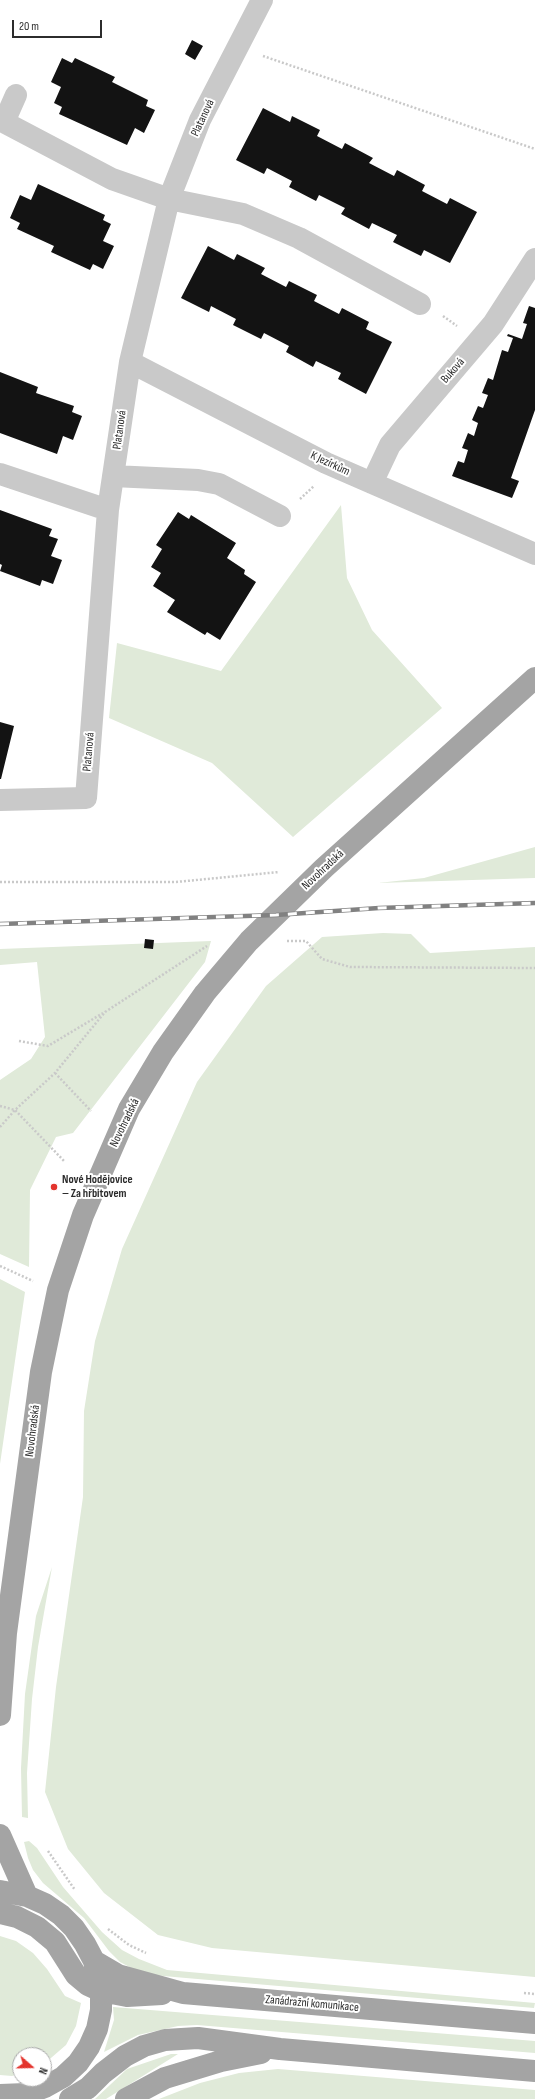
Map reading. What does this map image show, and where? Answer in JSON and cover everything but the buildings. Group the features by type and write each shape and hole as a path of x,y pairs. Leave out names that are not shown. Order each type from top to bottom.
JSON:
{"main road":[{"name":"Novohradská","path":"0,1715 6,1633 41,1372 58,1290 83,1215 129,1109 163,1052 205,993 249,941 324,868 535,678"},
{"path":"0,1656 6,1633"},
{"path":"0,1834 28,1896"},
{"path":"0,1891 28,1896 45,1904 61,1915 74,1928 94,1961 101,1991 101,2010 97,2029 89,2047 78,2063 63,2077 46,2087 26,2094 3,2097"},
{"path":"0,1913 17,1917 37,1928 55,1942 76,1975 88,1985 101,1991 127,1996 183,1993"},
{"name":"Zanádražní komunikace","path":"94,1961 118,1975 183,1993 535,2024"},
{"path":"70,2099 88,2088 103,2073 125,2056 144,2046 165,2040 198,2038 280,2049 535,2071"},
{"path":"126,2099 164,2078 221,2061 280,2049"}],"street":[{"name":"Platanová","path":"0,800 86,798 108,510 130,362 169,199 200,120 262,0"},
{"path":"16,96 2,121 112,179 169,199 243,214 299,238 420,304"},
{"name":"Buková","path":"372,483 390,445 493,324 535,259"},
{"name":"K Jezírkům","path":"130,362 326,463 535,554"},
{"path":"0,474 108,510"},
{"path":"113,476 198,480 219,484 280,516"}],"path":[{"path":"238,48 535,149"},
{"path":"280,516 314,486 326,463"},
{"path":"0,882 176,882 324,868"},
{"path":"249,941 306,941 322,959 350,967 535,968"},
{"path":"19,1041 48,1046 106,1012 209,945"},
{"path":"0,1127 15,1110 55,1074 106,1012"},
{"path":"55,1074 92,1110"},
{"path":"0,1106 15,1110 65,1162"},
{"path":"0,1266 33,1281"},
{"path":"48,1851 76,1892"},
{"path":"103,1924 129,1945 149,1954"},
{"path":"519,1992 535,1994"}],"green space":[{"path":"341,505 347,578 372,630 442,708 293,837 212,763 109,718 117,643 221,671"},
{"path":"535,847 535,878 378,883 424,878"},
{"path":"383,933 411,934 430,953 535,947 535,1977 212,1948 158,1935 104,1893 68,1849 45,1792 56,1687 83,1497 84,1411 95,1341 122,1249 197,1082 266,986 322,937"},
{"path":"211,941 205,962 73,1133 56,1137 30,1190 29,1267 0,1254 0,1080 31,1059 45,1037 37,962 0,965 0,949"},
{"path":"0,1279 25,1292 0,1464"},
{"path":"52,1567 38,1647 32,1699 27,1773 28,1818 22,1817 21,1768 25,1694 36,1616"},
{"path":"29,1841 37,1848 63,1887 102,1932 122,1950 139,1959 167,1970 535,2003 534,2008 152,1975 135,1970 120,1962 109,1951 84,1918 43,1883 33,1870 28,1858 24,1842"},
{"path":"0,1936 16,1941 33,1953 47,1969 65,1996 81,2003 76,2026 66,2045 52,2057 52,2047 12,2047 12,2076 0,2075"},
{"path":"113,2007 535,2041 535,2053 197,2025 178,2026 138,2035 104,2052 114,2020"},
{"path":"171,2054 178,2054 106,2099 95,2099 127,2069"},
{"path":"278,2069 535,2090 535,2099 159,2099 200,2083 239,2073"}],"railway":[{"path":"0,924 276,915 379,908 535,903"}],"place":[{"name":"Nové Hodějovice – Za hřbitovem","path":"54,1187"}]}
